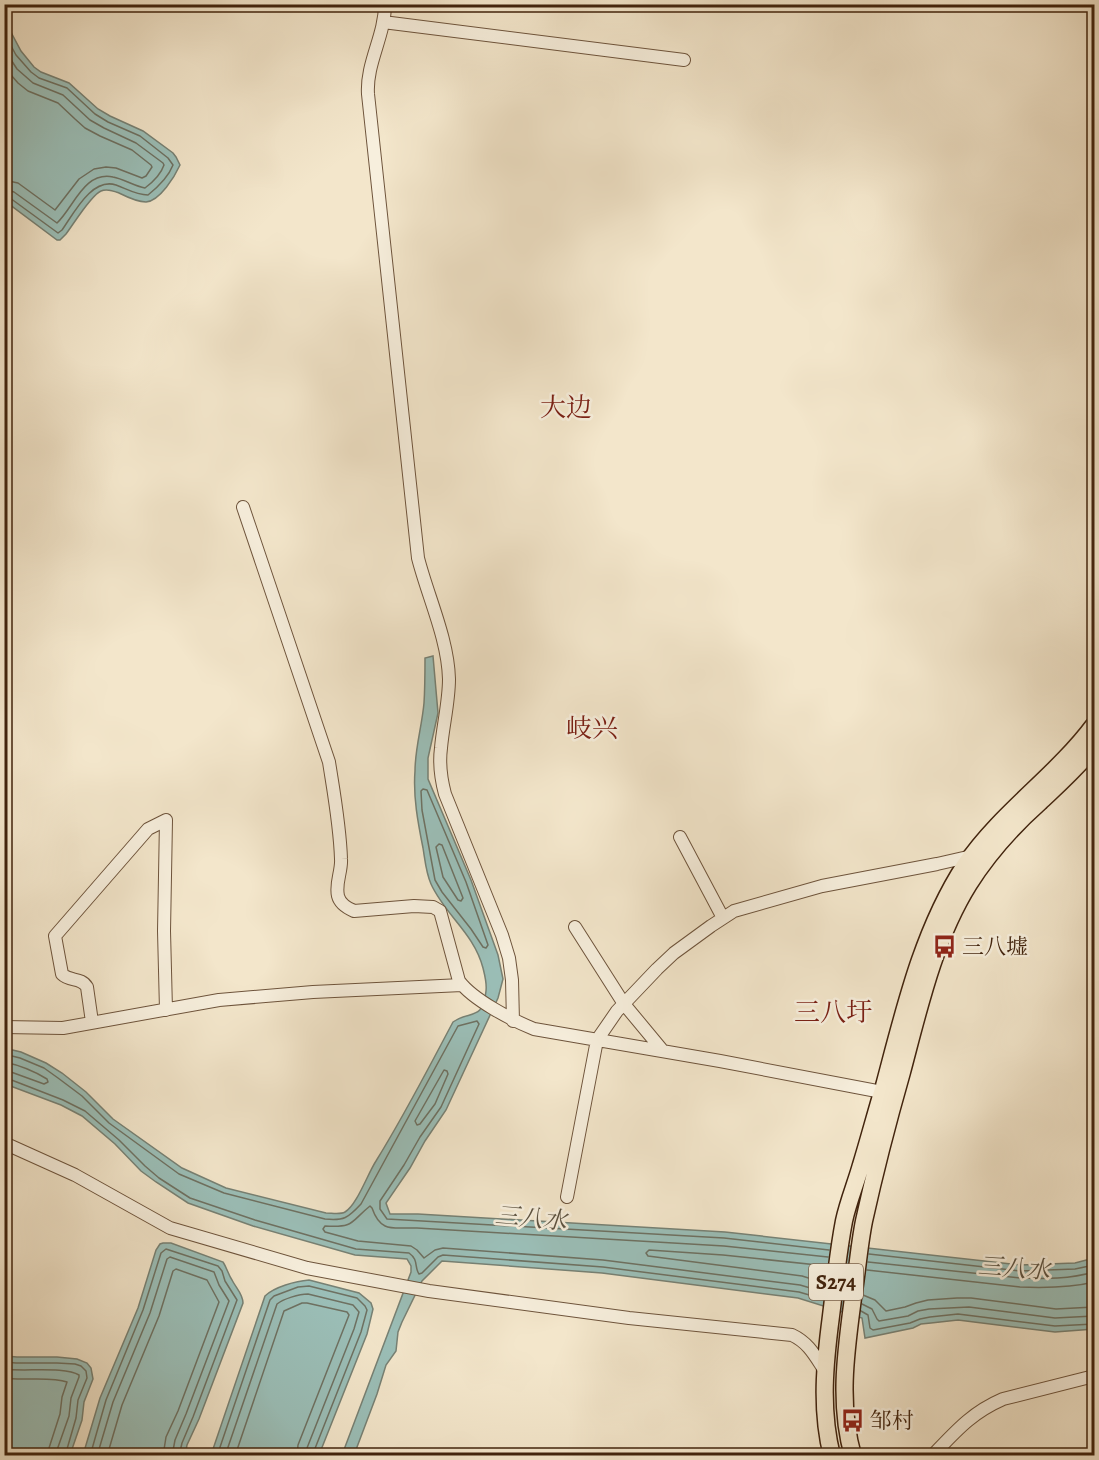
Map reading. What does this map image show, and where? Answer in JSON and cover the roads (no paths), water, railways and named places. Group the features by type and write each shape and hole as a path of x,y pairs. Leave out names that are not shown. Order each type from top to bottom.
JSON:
{"main road":[{"name":"S274","path":"832,1455 825,1415 825,1371 844,1221 925,947 947,897 972,856 1001,822 1067,758 1095,726"},
{"name":"S274","path":"852,1455 844,1392 847,1346 864,1223 887,1124 937,952 967,887 987,858 1095,747"}],"street":[{"path":"385,4 383,22 369,73 368,94 418,558 440,628 449,679 441,747 441,772 445,794 502,935 509,958 513,1021"},
{"path":"383,22 684,60"},
{"path":"243,507 328,762 336,803 341,859 338,895 345,907 354,911 414,906 433,907 440,911 459,981 465,990 513,1021 534,1029 882,1092"},
{"path":"92,1022 87,987 83,982 69,979 62,974 55,936 148,829 166,820 164,931 166,1010"},
{"path":"680,837 723,918"},
{"path":"567,1197 597,1040 617,1011 674,953 734,911 822,886 972,856"},
{"path":"575,927 624,1004 663,1051"},
{"path":"4,1027 63,1028 219,1000 462,985"},
{"path":"4,1143 75,1175 170,1228 307,1268 429,1291 629,1318 792,1335 811,1348 825,1371"},
{"path":"933,1455 965,1421 990,1405 1003,1399 1095,1376"}],"water":[{"path":"4,19 21,51 34,67 69,83 98,109 143,131 173,153 180,165 162,193 151,201 143,202 113,191 101,191 87,204 60,240 5,201"},
{"name":"三八水","path":"433,656 438,713 428,758 428,779 471,880 498,955 503,979 498,998 446,1110 386,1203 390,1214 725,1232 1020,1265 1075,1263 1094,1258 1094,1329 1055,1332 958,1320 921,1324 913,1328 865,1338 862,1318 798,1298 602,1273 442,1261 422,1281 402,1322 398,1332 396,1351 386,1365 354,1455 342,1455 411,1272 407,1259 355,1255 253,1226 188,1203 141,1171 115,1144 82,1116 61,1105 5,1084 4,1048 21,1052 62,1073 86,1092 113,1119 182,1168 226,1188 326,1213 345,1212 358,1196 453,1022 478,1011 482,1007 486,991 483,968 473,944 437,895 429,880 418,820 415,762 424,703 425,658"},
{"path":"163,1243 171,1243 223,1262 241,1294 243,1303 185,1455 83,1455 100,1398 138,1308 156,1250"},
{"path":"309,1280 359,1293 371,1303 373,1309 367,1334 319,1455 211,1455 265,1296 286,1285"},
{"path":"5,1356 77,1359 87,1363 91,1368 93,1379 84,1402 82,1420 70,1455 5,1455"}],"place":[{"name":"三八墟","path":"944,946"},
{"name":"邹村","path":"852,1420"}],"district":[{"name":"大边","path":"566,407"},
{"name":"岐兴","path":"592,728"},
{"name":"三八圩","path":"833,1012"}]}
